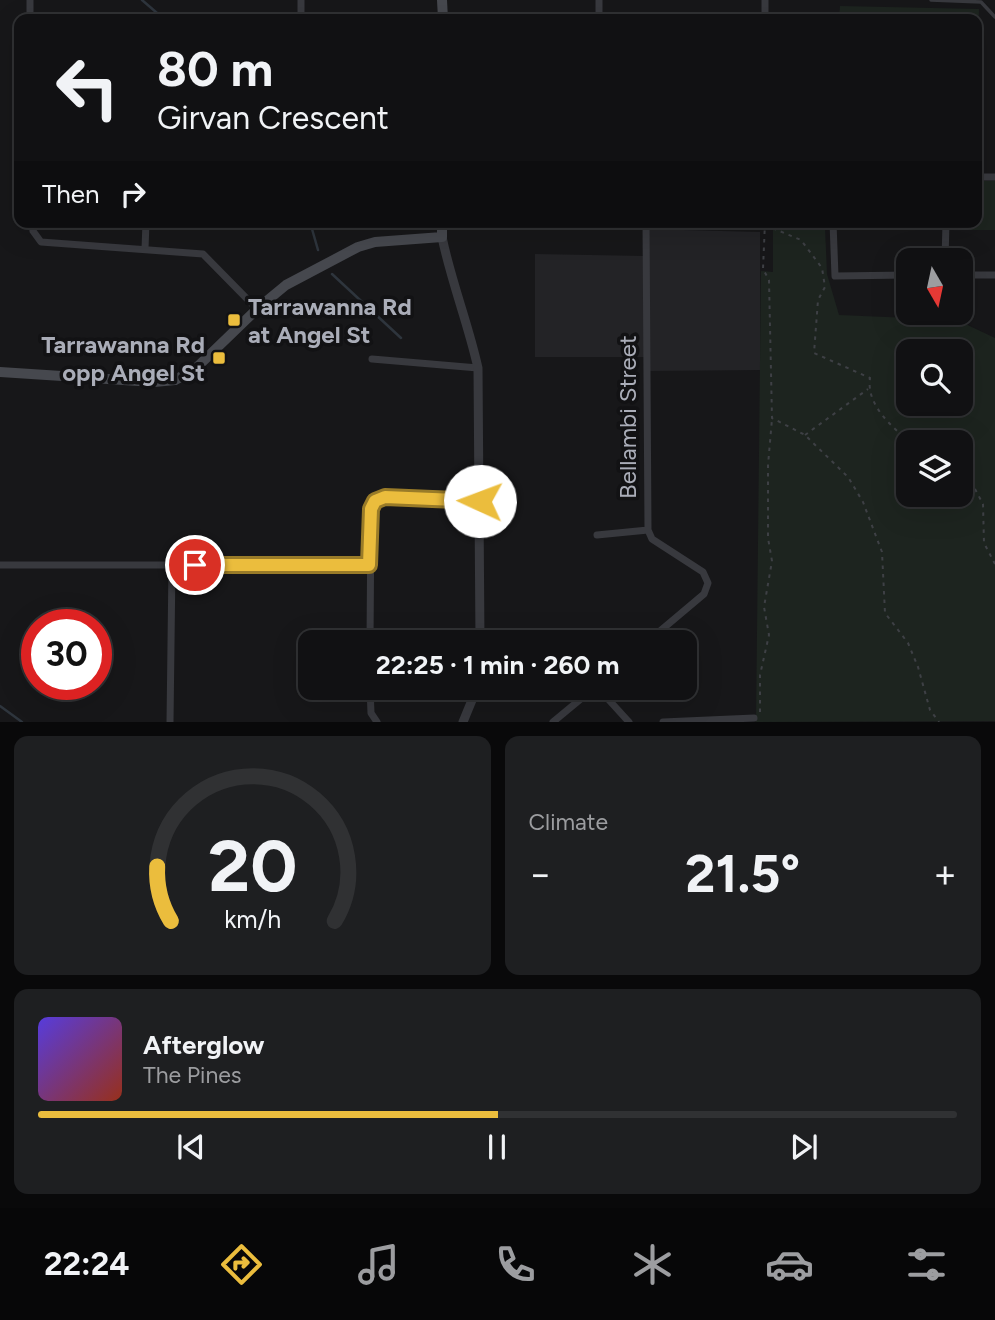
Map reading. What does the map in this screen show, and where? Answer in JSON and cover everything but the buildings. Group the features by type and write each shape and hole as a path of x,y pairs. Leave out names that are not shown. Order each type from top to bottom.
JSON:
{"main road":[{"path":"0,372 154,382 175,380 195,369 286,285 358,247 375,242 442,237 442,228"}],"street":[{"path":"33,228 41,242 203,254 257,309"},
{"path":"145,249 146,228"},
{"name":"Bellambi Street","path":"646,228 648,530 652,539 703,572 708,583 704,594 662,630"},
{"path":"833,228 835,276 896,275"},
{"path":"945,248 946,228"},
{"path":"442,237 478,368 480,630"},
{"path":"973,275 995,275"},
{"path":"372,359 478,368"},
{"path":"370,630 371,509 375,501 385,497 480,501"},
{"path":"597,535 648,530"},
{"path":"0,565 369,565"},
{"path":"170,722 172,565"},
{"path":"370,700 371,713 377,722"},
{"path":"463,722 472,700"},
{"path":"553,722 581,700"},
{"path":"608,700 629,722"},
{"path":"663,722 757,718"}],"lane":[{"path":"931,0 981,2 995,17"}],"path":[{"path":"757,718 760,675 769,635 764,607 772,561 768,526 768,465 772,418 769,280 763,269 765,228"},
{"path":"774,228 801,240 821,268 825,287 818,300 814,353 870,378 868,389 875,404 896,430"},
{"path":"806,435 868,389"},
{"path":"772,418 806,435 848,477 863,502 882,552 885,613 908,643 930,710 939,722"},
{"path":"973,485 983,504 984,543 995,564"}],"shaded area":[{"path":"840,6 979,9 979,14 839,14"},
{"path":"982,181 995,181 995,230 949,230 982,228"},
{"path":"773,228 825,228 827,274 839,315 896,317 896,326 970,326 995,338 995,721 756,722 761,271 773,272"},
{"path":"646,229 760,232 760,370 647,371 646,357 535,357 535,254 645,256"}],"waterway":[{"path":"142,0 158,14"},
{"path":"312,228 318,250"},
{"path":"332,274 401,338"},
{"path":"0,706 22,722"}],"place":[{"name":"Tarrawanna Rd at Angel St","path":"234,320"},
{"name":"Tarrawanna Rd opp Angel St","path":"219,358"}],"route":[{"path":"195,565 369,565 371,509 375,501 385,497 480,501"}]}
